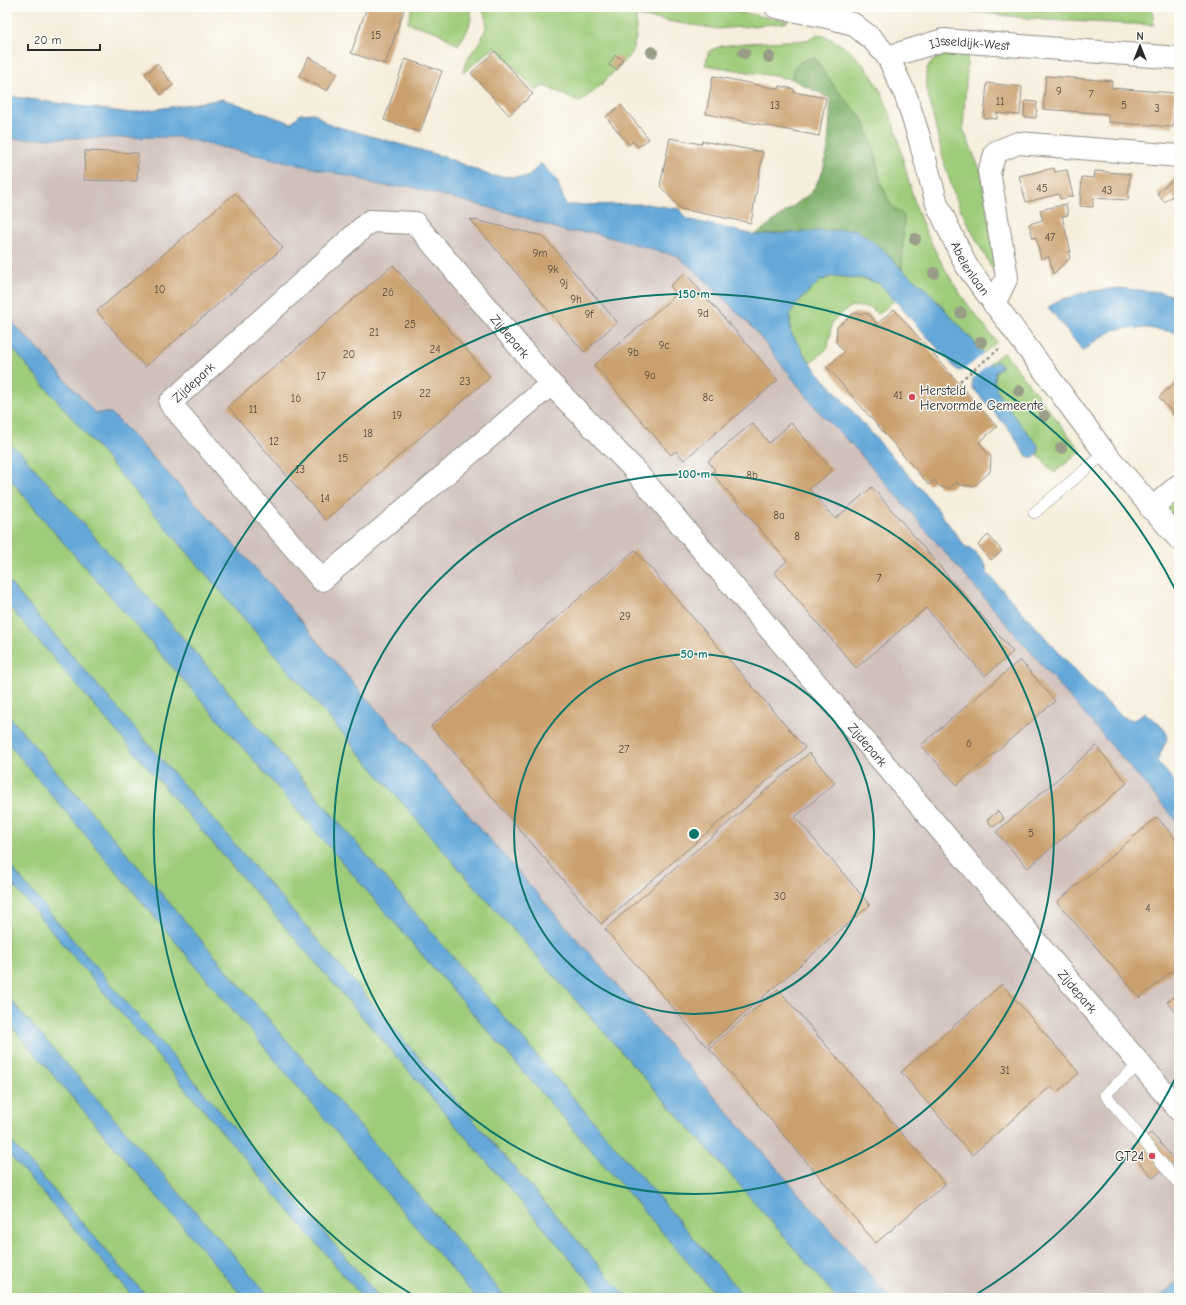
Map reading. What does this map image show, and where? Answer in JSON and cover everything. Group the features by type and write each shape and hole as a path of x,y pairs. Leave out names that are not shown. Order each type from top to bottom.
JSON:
{"street":[{"path":"776,7 827,16 853,24 872,39 888,57"},
{"name":"IJsseldijk-West","path":"888,57 943,40 1179,58"},
{"name":"Abelenlaan","path":"888,57 908,103 937,204 966,265 1105,453 1151,509 1179,539"},
{"path":"994,304 1007,277 989,171 996,152 1018,144 1179,156"},
{"name":"Zijdepark","path":"551,384 322,580 170,403 370,221 415,223 551,384 631,466 1179,1110"},
{"path":"1151,509 1179,485"}],"lane":[{"path":"1034,513 1105,453"},
{"path":"1140,1064 1104,1094 1179,1184"}],"path":[{"path":"960,380 1001,347"}],"shaded area":[{"path":"178,137 357,178 382,186 397,188 407,186 517,215 567,232 591,232 677,256 701,276 753,328 819,412 856,449 1179,824 1179,1280 1158,1298 890,1298 321,646 272,586 121,423 111,413 95,413 11,320 7,312 7,139"}],"green space":[{"path":"412,7 470,7 470,23 458,45 437,32 408,23"},
{"path":"481,7 712,7 788,21 785,23 718,29 636,16 636,38 631,54 597,89 580,102 544,86 536,91 495,47 463,73 467,60 484,34 486,27 485,14"},
{"path":"949,7 1152,7 1154,25 1045,20 965,11"},
{"path":"818,34 845,47 865,66 879,89 890,115 914,199 927,234 958,290 997,342 984,353 925,288 902,270 904,216 891,205 881,184 875,153 863,119 836,89 815,58 792,73 792,79 705,65 709,51 721,46 807,40"},
{"path":"945,51 968,51 963,129 981,172 996,269 994,272 965,219 952,188 940,146 927,90 927,68 933,61 945,56"},
{"path":"814,57 836,89 863,119 875,153 881,184 891,205 904,216 902,270 884,250 855,229 755,235 812,192 823,171 828,148 831,99 792,79 793,70 798,64"},
{"path":"833,276 866,279 880,284 895,300 878,315 872,308 851,306 832,322 828,348 810,363 790,331 790,314 798,302 820,281"},
{"path":"7,342 446,854 744,1190 837,1298 745,1298 467,974 165,617 21,453 7,443"},
{"path":"1004,352 1081,451 1054,473 1037,454 1039,451 1038,445 1006,406 997,389 994,381 995,372 1002,366 991,366 990,363"},
{"path":"7,475 56,534 285,796 719,1298 627,1298 7,580"},
{"path":"1179,493 1179,530 1162,508"},
{"path":"7,604 604,1298 506,1298 7,714"},
{"path":"7,742 477,1298 380,1298 37,898 7,862"},
{"path":"7,878 363,1298 271,1298 7,996"},
{"path":"7,1021 244,1298 148,1298 7,1137"},
{"path":"7,1152 124,1286 134,1298 7,1298"}],"water":[{"path":"7,96 130,113 223,99 291,123 300,114 314,113 328,124 445,157 491,176 528,177 541,163 557,181 566,205 647,204 679,209 686,219 755,235 855,229 884,250 902,270 925,288 984,353 991,365 997,361 1002,367 995,372 994,381 997,389 1001,398 1013,415 1038,445 1039,451 1033,458 1027,456 1020,447 1014,435 972,387 973,378 965,370 957,370 880,284 866,279 833,276 820,281 798,302 790,314 790,331 810,363 933,503 966,548 973,550 986,565 986,572 1092,689 1123,717 1134,720 1145,713 1163,727 1168,737 1157,761 1179,787 1179,824 856,449 819,412 753,328 701,276 677,256 591,232 567,232 517,215 407,186 394,187 382,185 178,137 7,139"},
{"path":"1119,288 1159,292 1179,297 1179,333 1148,328 1116,329 1100,338 1083,351 1048,307 1061,300 1086,292"},
{"path":"7,312 11,321 95,413 111,413 272,586 321,646 890,1298 837,1298 744,1190 446,854 7,342"},
{"path":"7,443 21,453 165,617 467,974 745,1298 719,1298 285,796 56,534 7,475"},
{"path":"7,580 627,1298 604,1298 7,604"},
{"path":"7,714 506,1298 477,1298 463,1283 7,742"},
{"path":"7,862 380,1298 363,1298 7,878"},
{"path":"7,996 271,1298 244,1298 7,1021"},
{"path":"7,1137 148,1298 134,1298 7,1152"},
{"path":"1179,1280 1179,1298 1158,1298"}],"pier":[{"path":"985,352 991,362 971,380 963,371"}],"building":[{"path":"367,7 405,7 385,64 351,53"},
{"path":"495,51 533,94 509,115 471,73"},
{"path":"615,55 623,59 617,70 609,65"},
{"path":"309,57 337,73 327,91 299,76"},
{"path":"405,59 442,71 420,132 384,120"},
{"path":"157,64 173,85 161,95 145,74"},
{"path":"713,76 779,89 780,86 794,89 794,92 826,98 819,136 706,114"},
{"path":"1046,76 1112,81 1111,88 1175,93 1173,127 1108,122 1108,114 1043,109"},
{"path":"987,83 1022,87 1020,115 997,113 997,119 984,118"},
{"path":"1025,101 1037,102 1036,118 1024,117"},
{"path":"621,105 649,139 638,147 633,141 629,145 606,117"},
{"path":"670,138 701,144 702,141 763,152 751,223 681,209 660,186"},
{"path":"85,151 138,153 137,181 84,180"},
{"path":"1054,168 1055,172 1067,170 1073,196 1060,199 1059,194 1026,202 1019,176"},
{"path":"1095,171 1130,174 1128,200 1093,198 1093,207 1080,206 1082,177 1094,178"},
{"path":"1176,177 1179,181 1179,204 1172,196 1164,202 1157,193"},
{"path":"235,193 283,248 145,367 97,311"},
{"path":"1066,204 1068,215 1062,216 1071,252 1068,252 1070,258 1053,274 1049,257 1041,259 1036,237 1033,238 1029,224 1043,220 1040,210"},
{"path":"470,219 543,236 617,322 584,352"},
{"path":"393,265 490,377 325,520 228,407"},
{"path":"685,273 778,380 684,460 676,451 671,455 594,365 677,294 670,286"},
{"name":"Hersteld Hervormde Gemeente","path":"894,309 997,427 979,442 991,457 990,472 974,486 959,485 957,482 950,488 940,487 934,480 929,485 827,367 844,352 836,342 837,327 854,313 869,314 877,324"},
{"path":"1179,379 1179,421 1159,397"},
{"path":"752,423 769,443 791,423 832,470 809,489 835,519 872,487 1013,652 985,676 926,608 856,668 774,572 787,561 712,473 715,470 708,461"},
{"path":"988,535 1002,551 991,560 978,545"},
{"path":"635,550 805,748 601,924 431,726"},
{"path":"1020,660 1055,701 957,785 921,745"},
{"path":"1096,746 1127,783 1028,868 996,832"},
{"path":"809,753 835,783 795,817 870,905 706,1046 605,929"},
{"path":"998,811 1004,819 993,827 987,820"},
{"path":"1157,817 1179,843 1179,965 1140,998 1057,902"},
{"path":"1002,984 1079,1073 1057,1092 1051,1086 972,1155 901,1072"},
{"path":"778,989 945,1184 876,1243 709,1048"},
{"path":"1179,992 1179,1016 1167,1002"},
{"path":"1151,1133 1175,1160 1153,1178 1129,1151"}],"place":[{"name":"Hersteld Hervormde Gemeente","path":"912,397"},
{"name":"GT24","path":"1152,1156"}]}
